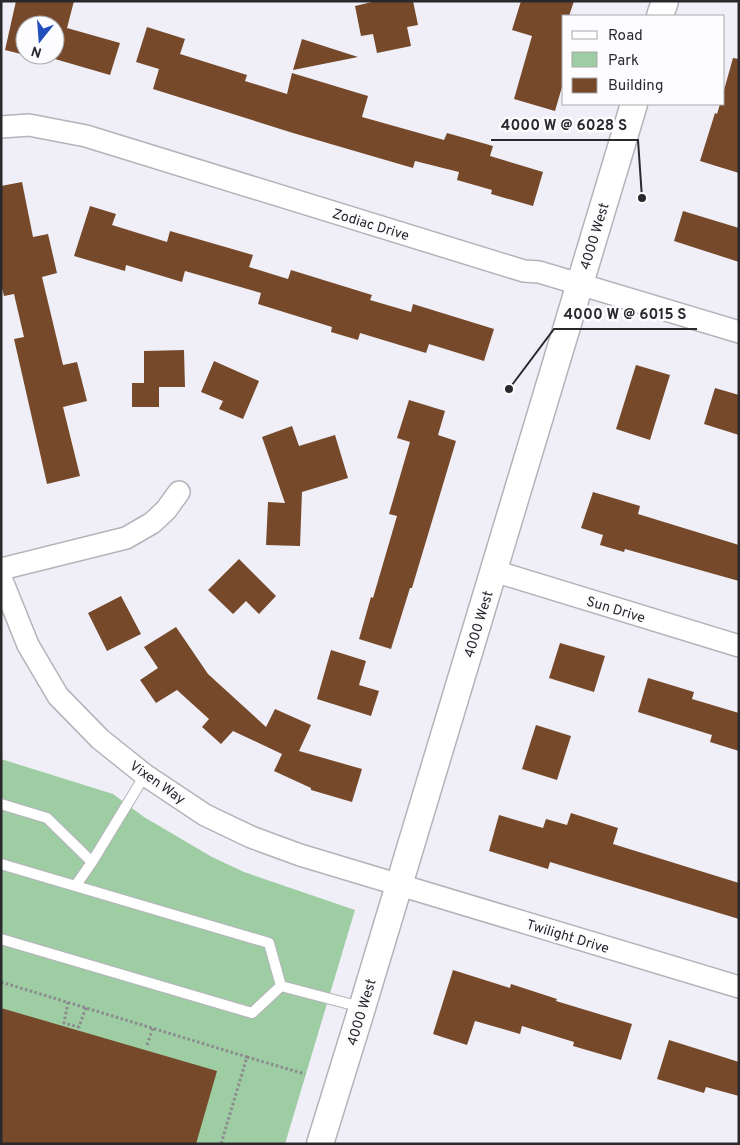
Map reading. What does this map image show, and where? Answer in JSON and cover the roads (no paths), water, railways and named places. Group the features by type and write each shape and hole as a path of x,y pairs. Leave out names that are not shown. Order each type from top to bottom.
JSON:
{"street":[{"path":"660,15 665,1"},
{"name":"4000 West","path":"320,1144 634,105"},
{"name":"Zodiac Drive","path":"1,127 28,125 86,136 524,271 539,272 739,332"},
{"path":"1,569 126,538 152,524 166,510 179,492"},
{"name":"Sun Drive","path":"494,571 739,646"},
{"name":"Vixen Way","path":"1,578 28,644 58,696 100,739 145,775 205,815 251,837 300,855 398,884"},
{"name":"Twilight Drive","path":"398,884 739,987"}],"lane":[{"path":"76,885 145,775"},
{"path":"1,804 47,818 92,862"},
{"path":"1,864 269,943 282,986"},
{"path":"1,939 252,1013 282,986"},
{"path":"282,986 362,1008"}],"place":[{"name":"4000 W @ 6028 S","path":"642,198"},
{"name":"4000 W @ 6015 S","path":"509,389"}]}
